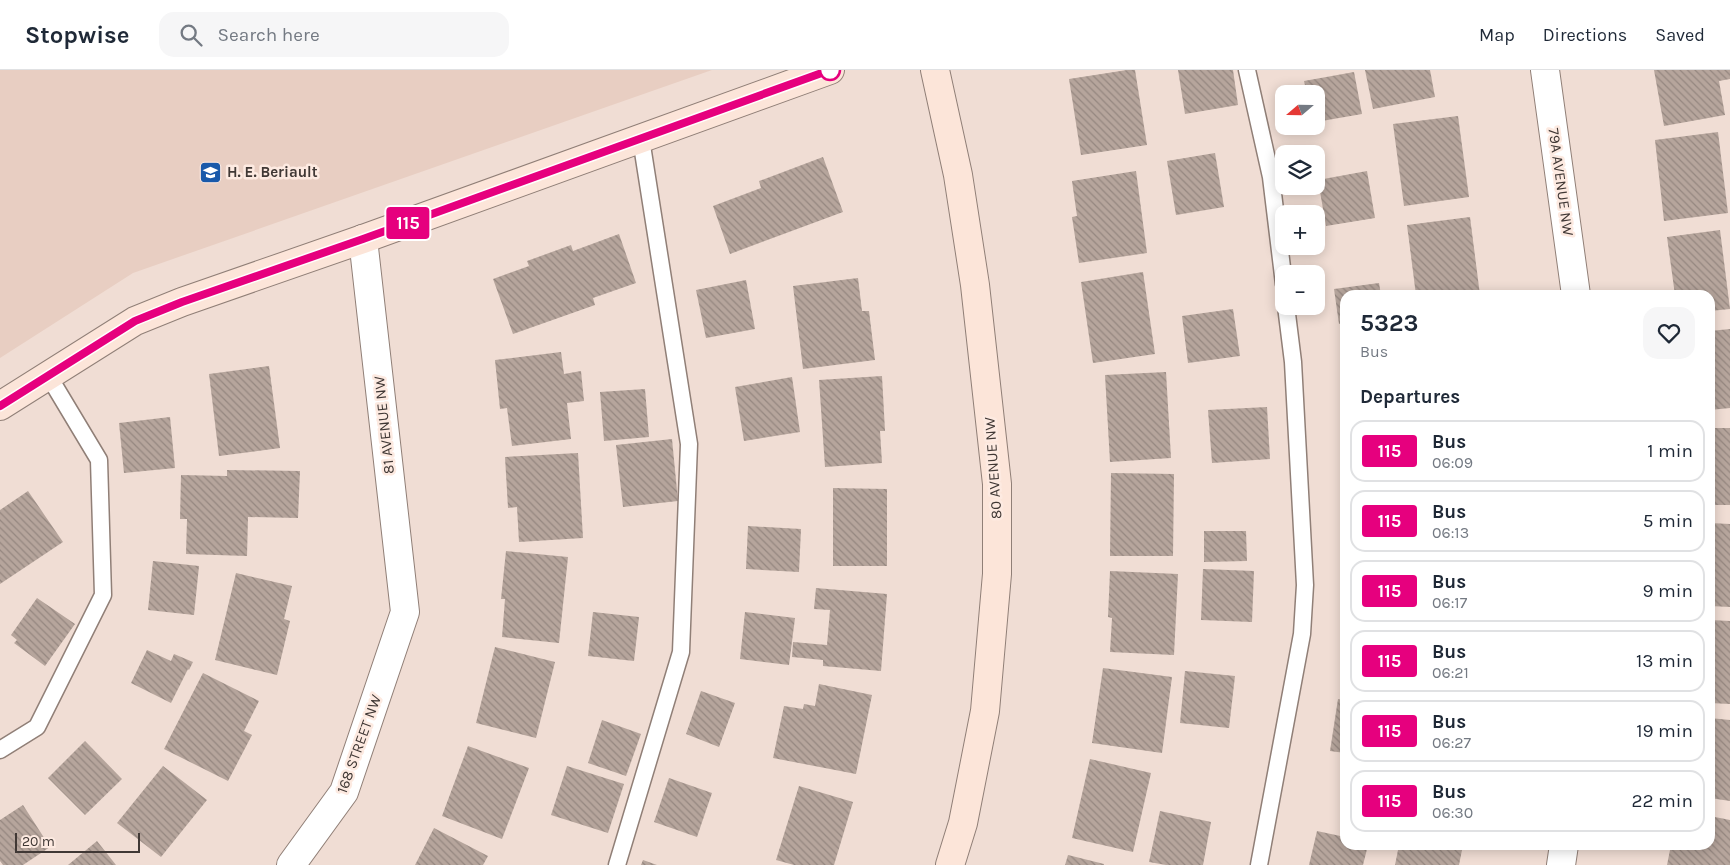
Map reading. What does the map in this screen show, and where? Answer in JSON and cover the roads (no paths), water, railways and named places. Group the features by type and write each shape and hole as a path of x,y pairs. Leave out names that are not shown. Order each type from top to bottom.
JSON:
{"street":[{"path":"0,406 135,321 182,302 363,239 830,70"},
{"name":"80 AVENUE NW","path":"935,70 958,176 975,285 997,484 997,574 985,712 963,823 950,865"},
{"name":"79A AVENUE NW","path":"1544,70 1575,290"},
{"name":"81 AVENUE NW","path":"363,239 406,612"},
{"name":"168 STREET NW","path":"292,865 344,792 406,612"},
{"path":"1561,865 1563,850"}],"lane":[{"path":"1247,70 1271,177 1282,265"},
{"path":"617,865 682,652 689,444 641,139"},
{"path":"1259,865 1302,634 1305,585 1293,362 1287,315"},
{"path":"0,750 37,728 103,595 99,460 48,375"}],"place":[{"name":"H. E. Beriault","path":"211,172"}]}
